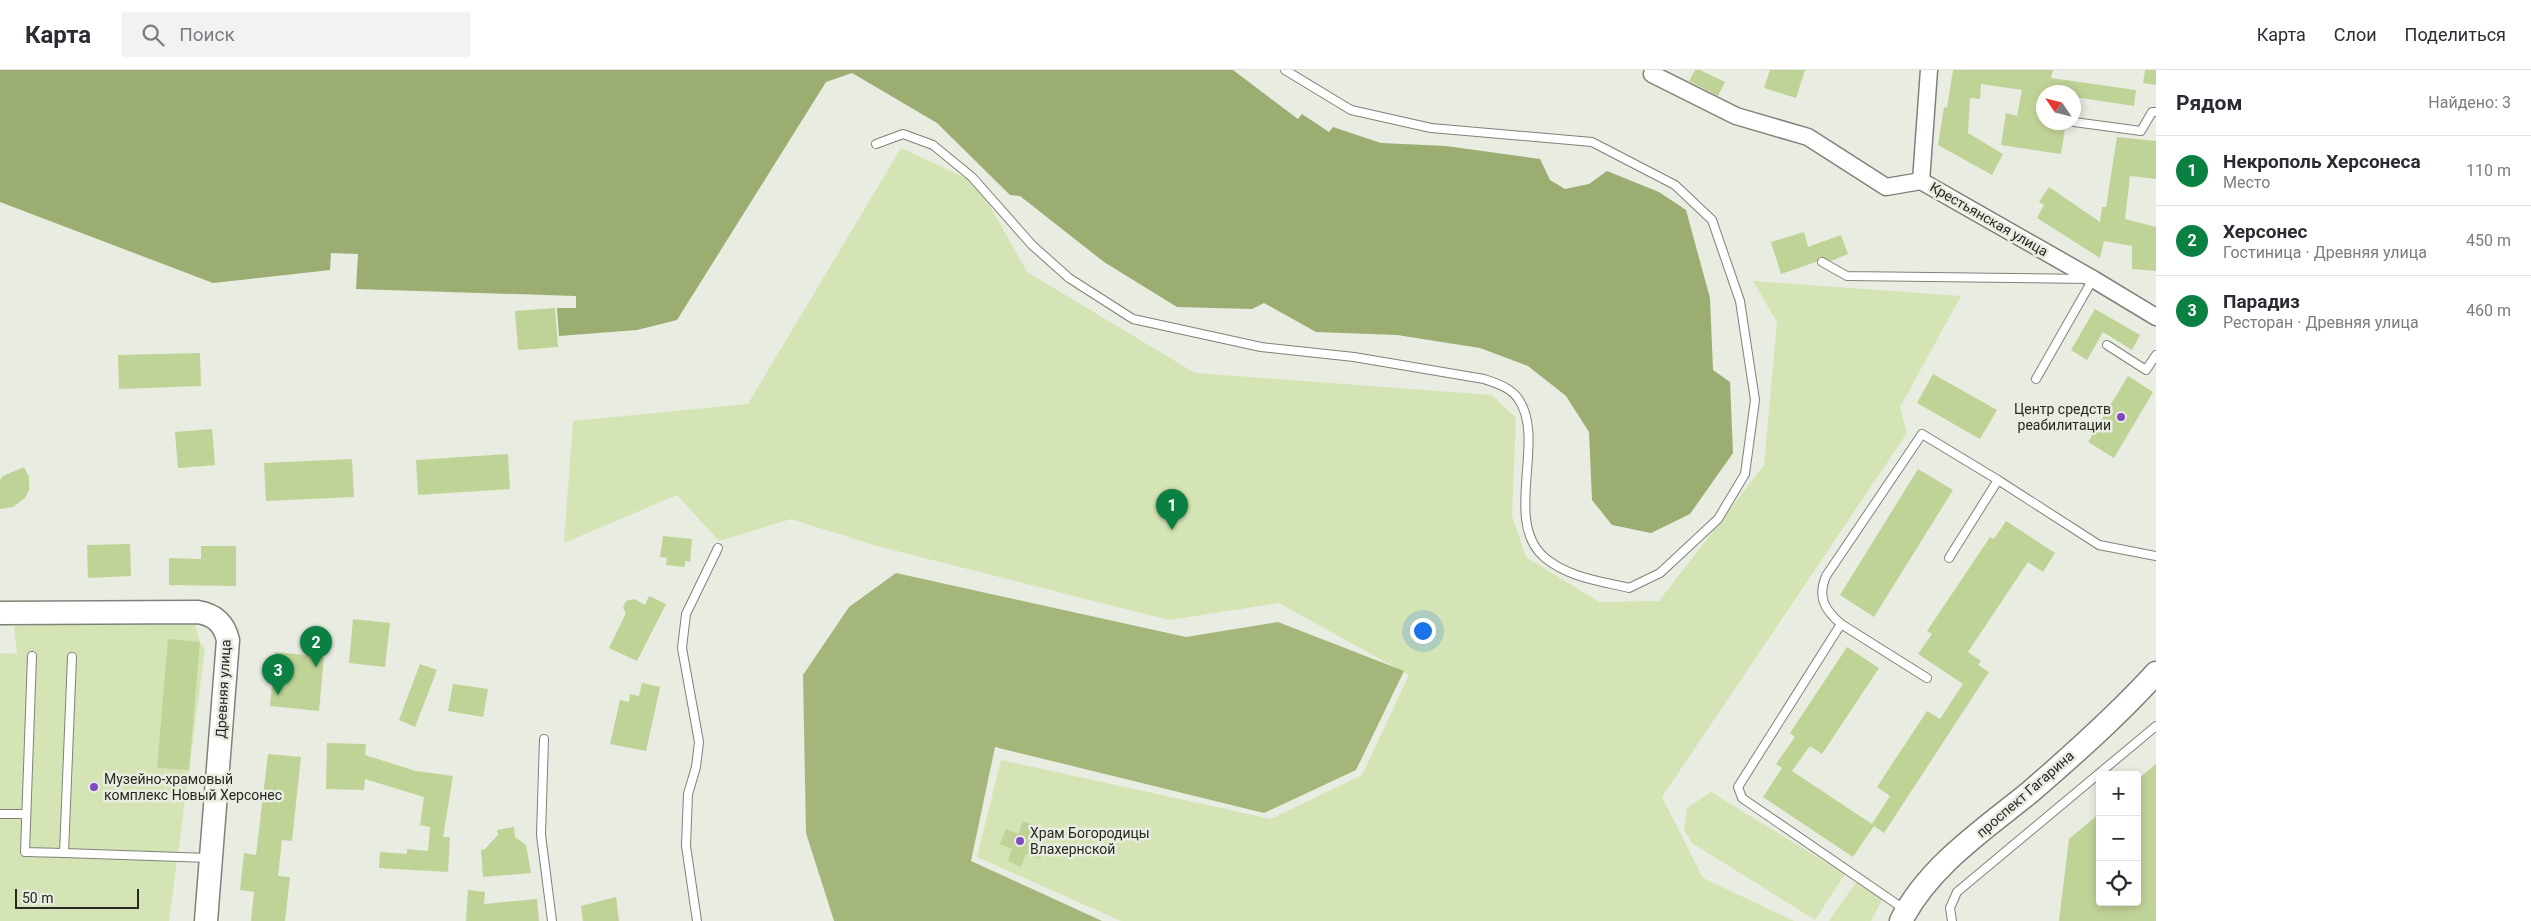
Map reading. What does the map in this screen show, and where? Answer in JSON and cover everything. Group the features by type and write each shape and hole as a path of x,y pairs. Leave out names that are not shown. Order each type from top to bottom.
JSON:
{"main road":[{"name":"Древняя улица","path":"0,612 198,612 209,614 218,620 226,630 228,640 206,921"},
{"name":"проспект Гагарина","path":"1903,916 1946,861 2038,784 2132,699 2156,673"}],"street":[{"path":"1921,181 1929,70"},
{"name":"Крестьянская улица","path":"1652,74 1736,116 1808,137 1886,187 1921,181 2156,317"}],"lane":[{"path":"876,144 903,134 933,144 972,177 1032,245 1069,278 1133,319 1261,347 1354,357 1484,379 1502,385 1519,398 1529,420 1525,513 1531,536 1542,556 1565,572 1629,588 1660,573 1718,519 1745,474 1755,400 1740,300 1712,220 1675,184 1592,142 1431,128 1351,110 1285,70"},
{"path":"2081,123 2141,131 2152,112 2156,112"},
{"path":"1822,262 1847,276 2093,279 2036,379"},
{"path":"2107,345 2146,370 2156,355"},
{"path":"1927,678 1828,614 1821,595 1826,576 1922,434 1998,480 2099,546 2156,556"},
{"path":"1949,558 1998,480"},
{"path":"697,921 686,846 688,794 696,767 699,742 682,648 686,614 718,548"},
{"path":"1841,624 1739,782 1738,791 1742,798 1903,916"},
{"path":"32,656 25,852 211,858"},
{"path":"64,852 72,657"},
{"path":"1952,921 1950,908 1958,892 2156,726"},
{"path":"544,739 542,835 552,921"},
{"path":"0,814 26,814"}],"shaded area":[{"path":"0,70 1233,70 1298,119 1302,114 1329,132 1333,127 1381,143 1446,146 1540,159 1550,180 1565,189 1589,184 1607,171 1659,192 1686,210 1710,298 1713,370 1730,382 1733,453 1690,514 1651,533 1612,525 1592,500 1589,432 1566,396 1528,366 1480,348 1397,335 1316,332 1264,303 1252,309 1177,307 1104,262 1020,196 1010,195 937,123 852,73 826,82 677,320 637,330 559,336 557,308 576,308 576,296 356,289 358,254 331,253 330,270 213,283 0,202"},
{"path":"901,148 977,183 1027,272 1195,373 1492,395 1516,418 1512,516 1526,557 1599,602 1659,601 1764,465 1777,322 1753,281 1961,296 1900,407 1907,433 1662,797 1703,878 1794,921 1121,921 977,857 1001,760 1271,819 1362,775 1409,675 1279,603 1169,620 877,546 791,519 719,541 677,495 564,543 573,421 748,404"},
{"path":"896,573 1186,637 1278,622 1404,671 1356,770 1264,813 995,747 971,861 1102,921 834,921 806,833 803,675 849,607"},
{"name":"Музейно-храмовый комплекс Новый Херсонес","path":"194,621 200,642 205,650 169,921 0,921 0,653 17,654 14,626"},
{"path":"1711,792 1845,874 1815,920 1692,843 1684,830 1687,808"},
{"path":"1857,881 1882,900 1871,921 1829,921"}],"building":[{"path":"1695,70 1700,70 1725,82 1718,96 1689,81"},
{"path":"1770,70 1805,70 1796,98 1764,88"},
{"path":"1953,70 2053,70 2051,78 2136,90 2134,106 2081,98 2081,85 2036,85 2036,130 2065,130 2061,154 2001,145 2006,113 2017,116 2022,90 1981,84 1980,99 1970,98 1968,133 2003,154 1992,175 1938,145 1944,107 1947,108"},
{"path":"2145,70 2156,70 2156,85 2143,83"},
{"path":"2117,137 2156,141 2156,179 2130,176 2125,219 2156,227 2156,271 2132,269 2132,246 2104,241 2100,258 2037,218 2044,205 2039,202 2049,187 2100,222 2102,207 2106,207"},
{"path":"1804,232 1808,247 1841,235 1848,254 1831,261 1820,257 1816,262 1781,274 1771,242"},
{"path":"555,308 558,347 518,350 515,311"},
{"path":"2095,309 2140,335 2132,350 2103,332 2087,360 2071,350"},
{"path":"200,353 201,386 119,389 118,355"},
{"path":"1933,374 1997,410 1980,439 1917,403"},
{"path":"2128,376 2153,392 2114,458 2088,442"},
{"path":"212,429 215,465 178,468 175,432"},
{"path":"508,454 510,489 418,495 416,460"},
{"path":"352,459 354,497 266,501 264,463"},
{"path":"24,467 29,477 29,490 25,498 13,507 0,509 0,480 3,476"},
{"path":"1918,469 1953,490 1874,617 1840,595"},
{"path":"2006,521 2055,553 2043,572 2028,562 1968,652 1981,661 1978,665 1989,672 1884,833 1874,826 1853,857 1763,797 1782,768 1776,764 1795,737 1790,733 1847,647 1879,668 1822,754 1810,746 1792,771 1872,824 1890,796 1877,787 1927,711 1940,719 1963,684 1918,654 1932,634 1927,631 1990,537 1994,539"},
{"path":"663,536 692,539 690,562 685,561 685,567 666,565 667,558 660,557"},
{"path":"130,544 131,576 88,578 87,545"},
{"path":"201,546 236,546 236,586 169,585 169,558 201,559"},
{"path":"649,596 666,604 637,661 609,648 626,613 623,608 626,601 634,599 645,605"},
{"path":"353,619 390,623 385,667 349,663"},
{"path":"168,639 200,642 189,770 157,768"},
{"path":"275,652 324,657 319,711 270,706"},
{"path":"420,664 437,670 415,727 399,720"},
{"path":"642,683 660,687 646,751 610,744 620,700 629,702 630,694 639,696"},
{"path":"453,684 488,689 483,717 448,711"},
{"path":"327,743 366,744 365,755 416,771 453,776 443,837 450,837 448,872 379,868 380,852 407,854 407,849 428,851 430,827 420,825 424,797 365,779 364,790 326,789"},
{"path":"268,754 301,757 292,841 282,840 278,876 290,877 285,921 251,921 254,892 240,890 244,853 256,855"},
{"path":"2156,764 2156,921 2059,921 2069,839 2096,816 2096,906 2141,906 2141,777"},
{"name":"Храм Богородицы Влахернской","path":"1023,821 1037,826 1032,839 1046,844 1040,859 1026,854 1021,867 1008,861 1012,849 1000,844 1006,829 1018,834"},
{"path":"514,827 515,837 526,845 531,873 483,877 481,850 485,849 498,835 497,830"},
{"path":"468,890 485,892 484,904 537,899 539,921 466,921"},
{"path":"616,897 619,921 583,921 581,906"}],"place":[{"name":"Центр средств реабилитации","path":"2121,417"},
{"name":"Некрополь Херсонеса","path":"1172,530"},
{"name":"Херсонес","path":"316,667"},
{"name":"Парадиз","path":"278,695"},
{"name":"Музейно-храмовый комплекс Новый Херсонес","path":"94,787"},
{"name":"Храм Богородицы Влахернской","path":"1020,841"}]}
